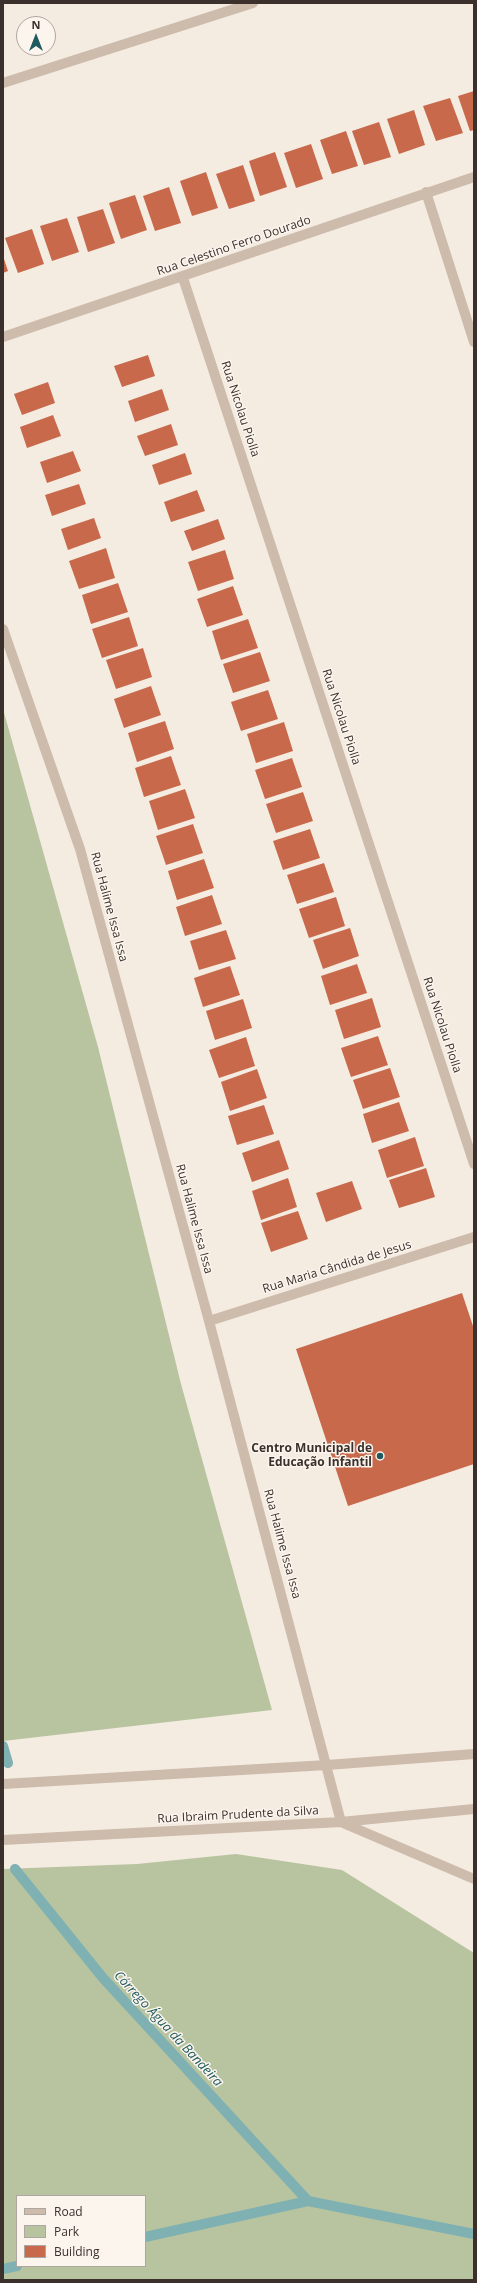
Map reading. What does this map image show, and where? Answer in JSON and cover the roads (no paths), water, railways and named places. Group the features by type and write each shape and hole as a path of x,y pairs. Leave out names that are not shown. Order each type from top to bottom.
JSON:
{"street":[{"path":"3,82 252,3"},
{"name":"Rua Celestino Ferro Dourado","path":"3,337 183,278 426,192 474,177"},
{"path":"426,192 474,342"},
{"name":"Rua Nicolau Piolla","path":"183,278 474,1164"},
{"name":"Rua Halime Issa Issa","path":"3,629 80,849 342,1822"},
{"name":"Rua Maria Cândida de Jesus","path":"208,1321 474,1237"},
{"path":"3,1784 327,1765 474,1754"},
{"name":"Rua Ibraim Prudente da Silva","path":"3,1840 342,1822 474,1809"},
{"path":"342,1822 474,1879"}],"waterway":[{"name":"Córrego Água da Bandeira","path":"3,1746 8,1763"},
{"name":"Córrego Água da Bandeira","path":"15,1869 103,1978 308,2201"},
{"name":"Córrego Água da Bandeira","path":"146,2237 308,2201 474,2234"},
{"path":"3,2269 16,2266"}],"place":[{"name":"Centro Municipal de Educação Infantil","path":"380,1456"}]}
